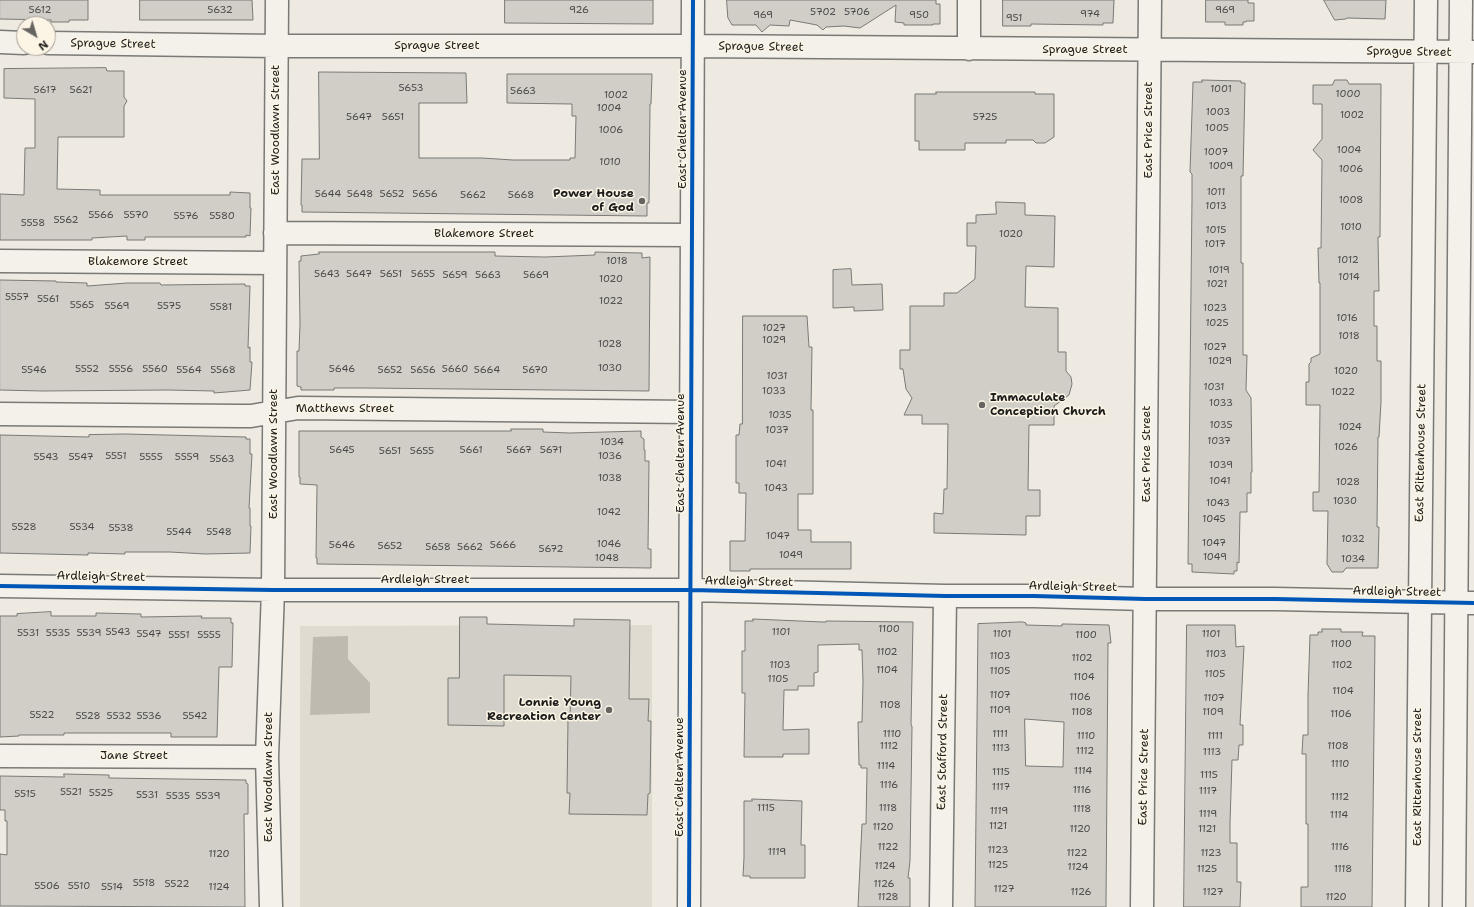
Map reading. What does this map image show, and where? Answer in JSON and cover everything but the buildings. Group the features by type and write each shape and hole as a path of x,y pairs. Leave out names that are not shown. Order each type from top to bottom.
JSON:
{"street":[{"name":"East Woodlawn Street","path":"271,907 267,757 274,590 277,0"},
{"name":"East Chelten Avenue","path":"689,907 693,0"},
{"path":"969,0 969,49"},
{"name":"East Price Street","path":"1142,907 1150,0"},
{"name":"East Rittenhouse Street","path":"1417,907 1426,0"},
{"path":"1454,907 1465,602 1467,52 1461,0"},
{"path":"0,42 16,43"},
{"name":"Sprague Street","path":"56,43 276,46 693,46 1467,52"},
{"name":"Blakemore Street","path":"275,233 692,235"},
{"name":"Blakemore Street","path":"0,262 275,263"},
{"name":"Matthews Street","path":"0,414 251,416 298,408 691,412"},
{"name":"Ardleigh Street","path":"0,586 274,590 691,590 944,596 1465,602"},
{"name":"East Stafford Street","path":"941,907 944,596"},
{"name":"Jane Street","path":"0,756 267,757"}],"shaded area":[{"path":"652,625 652,907 300,907 300,626"},
{"path":"348,636 348,659 370,683 370,713 310,715 313,637"}],"cycle path":[{"path":"689,907 693,0"},
{"path":"0,586 273,590 691,590 945,596 1275,599 1474,603"}],"place":[{"name":"Power House of God","path":"642,201"},
{"name":"Immaculate Conception Church","path":"982,405"},
{"name":"Lonnie Young Recreation Center","path":"609,710"}]}
